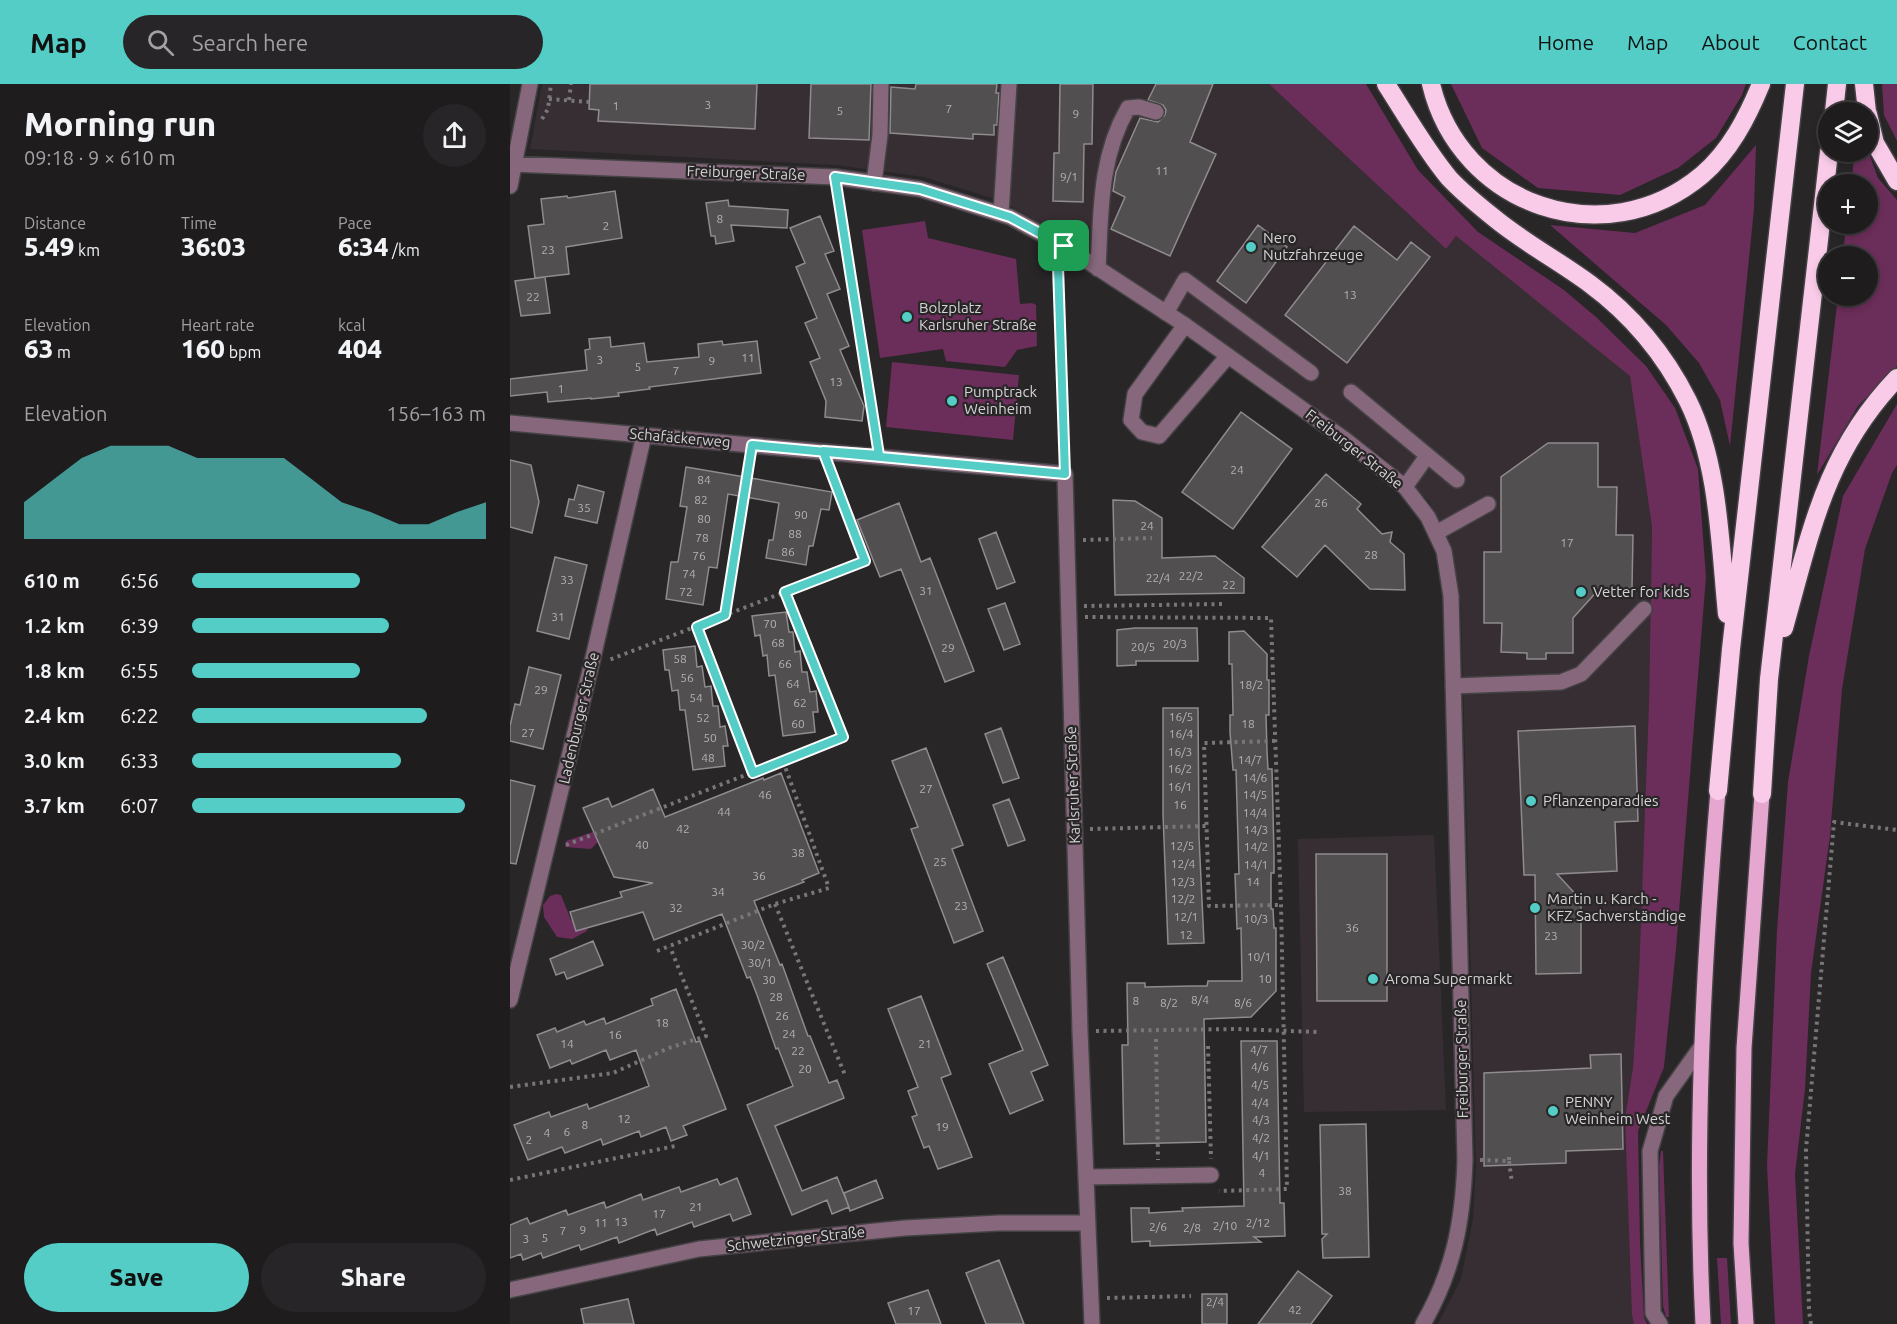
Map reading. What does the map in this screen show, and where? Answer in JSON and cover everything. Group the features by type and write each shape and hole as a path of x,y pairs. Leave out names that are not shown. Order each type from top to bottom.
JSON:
{"highway":[{"path":"1386,84 1450,178 1494,219 1592,285 1622,311 1649,338 1670,369 1689,402 1706,452 1715,502 1731,649"},
{"path":"1431,84 1443,122 1469,160 1486,176 1505,190 1548,208 1571,213 1594,214 1629,210 1662,200 1701,175 1721,155 1739,129 1761,84"},
{"path":"1718,791 1731,649 1795,84"},
{"path":"1835,102 1837,84"},
{"path":"1864,84 1866,102"},
{"path":"1878,149 1897,181"},
{"path":"1762,794 1769,679 1829,162"},
{"path":"1769,679 1825,489 1850,438 1865,415 1897,378"}],"main road":[{"path":"1703,1324 1699,1242 1701,1047 1718,791"},
{"path":"1746,1324 1741,1243 1744,1048 1762,794"}],"street":[{"path":"874,183 880,135 881,84"},
{"path":"1001,214 1009,84"},
{"path":"510,186 512,164 528,91"},
{"path":"1098,269 1101,202 1107,160 1119,123 1128,108 1139,107 1156,112"},
{"name":"Freiburger Straße","path":"512,164 835,177 920,189 1010,217 1064,246 1185,325 1343,438 1405,487 1428,518 1444,551 1451,596 1465,1160 1464,1190 1458,1234 1451,1263 1424,1324"},
{"path":"1166,313 1185,280 1311,373"},
{"path":"1185,325 1135,394 1131,420 1142,432 1159,436 1228,357"},
{"path":"1351,392 1457,480"},
{"name":"Schafäckerweg","path":"510,423 879,455 1065,474"},
{"name":"Ladenburger Straße","path":"510,1000 549,844 644,435"},
{"path":"1405,487 1427,456"},
{"name":"Karlsruher Straße","path":"1065,474 1080,1031 1092,1324"},
{"path":"1436,533 1488,504"},
{"path":"1453,686 1562,682 1581,674 1644,609"},
{"path":"1660,1324 1653,1312 1650,1151 1666,1096 1701,1047"},
{"path":"1086,1177 1211,1175"},
{"name":"Schwetzinger Straße","path":"510,1290 722,1246 939,1226 1028,1222 1087,1223"}],"path":[{"path":"569,100 571,84"},
{"path":"528,91 589,102"},
{"path":"835,177 879,455"},
{"path":"1064,246 1058,266 1065,474"},
{"path":"725,615 752,445"},
{"path":"593,658 611,660 865,561 823,451"},
{"path":"1067,541 1152,538"},
{"path":"549,844 568,845 843,737 785,592"},
{"path":"1069,612 1224,604"},
{"path":"1069,612 1271,618 1281,905 1287,1189 1217,1191"},
{"path":"697,627 753,773"},
{"path":"1275,741 1204,743 1206,826 1209,906 1281,905"},
{"path":"657,951 775,904 829,888 783,761"},
{"path":"1811,1324 1806,1150 1834,822 1897,830"},
{"path":"1074,829 1206,826"},
{"path":"775,904 845,1075"},
{"path":"510,1087 613,1073 669,1048 706,1036 670,947"},
{"path":"1080,1031 1236,1029 1317,1032"},
{"path":"1156,1039 1159,1176"},
{"path":"1208,1046 1211,1175"},
{"path":"510,1180 675,1146"},
{"path":"1509,1153 1512,1183"},
{"path":"1465,1160 1509,1161"},
{"path":"1091,1299 1191,1296"}],"shaded area":[{"path":"542,84 1269,84 1446,249 1456,236 1630,375 1652,527 1649,701 1639,973 1633,1067 1625,1118 1634,1324 1438,1324 1461,1279 1473,1219 1476,1166 1461,606 1453,551 1429,501 1383,457 1184,314 1067,237 1001,201 924,177 836,165 530,149"},
{"path":"1269,84 1366,84 1418,170 1478,232 1564,290 1596,317 1646,366 1675,408 1698,469 1706,577 1676,949 1664,1067 1638,1131 1640,1243 1644,1317 1647,1324 1634,1324 1632,1315 1625,1118 1633,1067 1639,973 1649,701 1652,527 1630,376 1456,236 1446,249"},
{"path":"1451,84 1746,84 1742,95 1716,138 1678,168 1620,195 1538,188 1482,148"},
{"path":"1882,84 1897,84 1897,141 1884,115"},
{"path":"1756,145 1754,209 1730,446 1720,400 1699,363 1666,325 1550,225 1635,233 1705,205"},
{"path":"1854,162 1872,162 1877,174 1852,174"},
{"path":"1878,178 1897,200 1897,366 1858,406 1817,475 1837,306 1878,306 1878,246 1844,246 1845,234 1878,234"},
{"path":"925,221 928,238 1016,259 1020,304 1036,305 1037,346 1017,350 1005,367 946,361 943,349 880,358 862,230"},
{"name":"Pumptrack Weinheim","path":"892,362 1019,375 1013,440 886,427"},
{"path":"1897,404 1897,465 1892,473 1865,549 1842,689 1830,836 1811,973 1805,1089 1795,1174 1803,1324 1775,1324 1767,1166 1777,930 1788,782 1809,656 1843,496"},
{"path":"614,825 591,849 565,847 566,841"},
{"path":"1434,835 1446,1110 1304,1112 1298,839"},
{"path":"561,895 571,920 588,923 587,931 572,939 557,937 544,917 543,905 550,896"},
{"path":"1661,1151 1663,1151 1669,1317 1666,1317 1663,1306 1659,1167"},
{"path":"1717,1258 1727,1258 1731,1324 1721,1324"}],"building":[{"path":"590,84 757,84 755,129 598,121 599,110 589,109"},
{"path":"811,84 871,84 869,140 809,138"},
{"path":"916,84 997,84 996,93 999,93 994,135 973,134 973,139 890,133 891,87 915,89"},
{"path":"1060,84 1093,84 1092,144 1084,144 1083,202 1053,201 1054,153 1059,153"},
{"path":"1156,84 1213,84 1190,142 1216,154 1170,256 1111,229 1125,197 1113,191 1116,172 1140,118 1158,122 1165,115 1166,110 1163,105 1148,100"},
{"path":"615,191 622,238 566,247 569,274 535,278 528,226 544,224 541,199 567,196 568,198"},
{"path":"728,200 729,206 788,210 787,228 731,225 734,241 716,244 715,236 711,236 706,203"},
{"path":"820,216 834,251 825,254 840,289 827,294 849,346 840,350 864,406 862,421 825,417 826,401 810,362 820,358 805,323 817,318 796,267 805,263 790,228"},
{"path":"1258,225 1287,247 1246,303 1217,281"},
{"path":"1354,226 1397,260 1411,242 1430,257 1347,363 1285,315"},
{"path":"545,277 550,313 521,316 515,281"},
{"path":"610,337 611,347 644,343 647,362 699,357 698,344 722,341 723,345 757,341 761,373 649,387 650,389 618,393 619,396 591,399 548,402 547,392 510,396 510,379 587,370 585,350 590,349 589,339"},
{"path":"1241,412 1292,449 1233,529 1182,492"},
{"path":"1548,443 1598,443 1598,487 1617,487 1616,535 1633,535 1632,588 1600,588 1573,618 1573,653 1546,653 1546,659 1527,659 1527,653 1501,652 1502,623 1484,623 1484,552 1501,552 1501,477"},
{"path":"510,460 531,465 539,502 532,533 510,527"},
{"path":"686,467 832,492 829,510 821,509 813,546 809,546 806,565 766,558 769,540 773,540 779,503 728,494 717,568 709,567 703,605 666,599 671,562 678,562 687,507 680,506"},
{"path":"1326,474 1361,504 1357,509 1382,534 1392,532 1390,542 1404,554 1405,590 1370,589 1325,545 1297,577 1262,547"},
{"path":"578,485 604,492 597,523 565,516 569,499 574,500"},
{"path":"1113,500 1135,501 1162,518 1162,558 1215,556 1244,578 1244,593 1115,595"},
{"path":"899,503 921,562 930,558 974,671 945,682 901,569 880,577 857,520"},
{"path":"996,532 1015,582 997,589 979,539"},
{"path":"555,557 587,565 569,639 537,631"},
{"path":"1005,603 1020,644 1004,650 988,609"},
{"path":"786,612 789,632 793,632 795,652 800,651 802,672 807,672 810,692 816,691 818,712 813,712 815,732 783,736 775,675 769,676 767,655 763,656 760,635 755,636 752,616"},
{"path":"1197,628 1198,661 1136,661 1136,665 1117,666 1117,630"},
{"path":"1244,631 1267,654 1269,715 1266,715 1267,751 1268,769 1272,769 1274,856 1274,873 1271,873 1271,909 1273,909 1274,928 1276,928 1276,991 1251,1017 1204,1019 1206,1142 1124,1144 1122,1045 1128,1045 1127,983 1145,983 1145,987 1207,986 1208,981 1242,981 1241,928 1237,929 1235,874 1239,874 1236,770 1233,770 1230,732 1230,715 1233,715 1229,632"},
{"path":"695,646 697,667 702,666 705,687 711,686 713,706 718,706 720,727 725,726 728,746 723,746 725,766 693,770 685,710 680,710 678,690 672,691 669,670 665,670 663,650"},
{"path":"529,667 561,675 543,749 510,741 510,726 515,704 520,705"},
{"path":"1163,708 1198,708 1199,837 1204,943 1168,944 1163,814"},
{"path":"1635,726 1638,821 1615,822 1617,871 1557,874 1581,900 1581,973 1536,974 1535,875 1524,875 1518,731"},
{"path":"1001,728 1019,778 1003,783 985,734"},
{"path":"926,748 963,845 952,849 983,931 954,943 911,829 918,827 892,761"},
{"path":"781,773 819,873 802,880 804,882 754,901 780,965 782,964 808,1036 810,1036 829,1083 837,1080 844,1098 775,1126 802,1191 837,1177 849,1207 832,1214 827,1200 792,1215 747,1105 793,1086 778,1048 776,1049 750,977 747,978 722,914 654,940 643,912 576,931 570,912 622,897 620,892 653,883 614,877 583,808 608,798 612,807 653,789 665,817"},
{"path":"510,780 535,786 516,864 510,863"},
{"path":"1009,799 1025,840 1008,846 993,805"},
{"path":"1316,854 1387,854 1387,1001 1317,1001"},
{"path":"593,941 603,965 567,979 564,972 556,975 550,959"},
{"path":"1003,957 1048,1065 1031,1072 1043,1100 1010,1114 989,1064 1023,1050 987,964"},
{"path":"676,989 696,1042 700,1041 726,1109 683,1126 687,1135 671,1141 666,1127 641,1137 639,1131 603,1145 601,1139 565,1153 562,1147 528,1160 514,1125 549,1112 551,1117 587,1104 589,1109 649,1086 636,1050 610,1060 606,1050 572,1064 570,1060 550,1068 537,1035 555,1028 557,1032 584,1021 586,1025 604,1018 606,1024 653,1005 651,999"},
{"path":"921,996 951,1074 941,1078 972,1157 938,1169 929,1146 924,1148 912,1117 917,1115 908,1091 918,1087 888,1009"},
{"path":"1241,1041 1277,1041 1280,1203 1284,1203 1285,1236 1254,1237 1261,1242 1150,1246 1150,1241 1132,1242 1131,1208 1149,1208 1149,1213 1183,1211 1182,1208 1244,1206"},
{"name":"PENNY Weinheim West","path":"1621,1054 1623,1149 1566,1151 1566,1163 1484,1166 1484,1073 1591,1068 1590,1055"},
{"path":"1366,1124 1369,1257 1323,1258 1322,1239 1327,1234 1322,1234 1320,1125"},
{"path":"737,1178 751,1214 733,1221 730,1214 694,1227 692,1222 657,1235 655,1229 619,1243 617,1237 581,1250 579,1245 543,1258 541,1253 523,1260 521,1254 510,1258 510,1225 527,1218 530,1224 566,1210 568,1215 604,1202 606,1208 641,1194 643,1200 679,1187 681,1192 717,1179 720,1185"},
{"path":"876,1180 883,1198 850,1211 844,1193"},
{"path":"999,1260 1024,1324 986,1324 966,1273"},
{"path":"1298,1271 1332,1296 1311,1324 1258,1324"},
{"path":"928,1290 941,1324 896,1324 888,1303"},
{"path":"1202,1294 1227,1294 1227,1324 1202,1324"},
{"path":"628,1299 634,1324 584,1324 581,1309"}],"place":[{"name":"Nero Nutzfahrzeuge","path":"1251,247"},
{"name":"Bolzplatz Karlsruher Straße","path":"907,317"},
{"name":"Pumptrack Weinheim","path":"952,401"},
{"name":"Vetter for kids","path":"1581,592"},
{"name":"Pflanzenparadies","path":"1531,801"},
{"name":"Martin u. Karch - KFZ Sachverständige","path":"1535,908"},
{"name":"Aroma Supermarkt","path":"1373,979"},
{"name":"PENNY Weinheim West","path":"1553,1111"}],"route":[{"path":"1064,246 1010,217 920,189 835,177 879,455 823,451 865,561 785,592 843,737 753,773 697,627 725,615 752,445 879,455 1065,474 1058,266 1064,246"}]}
